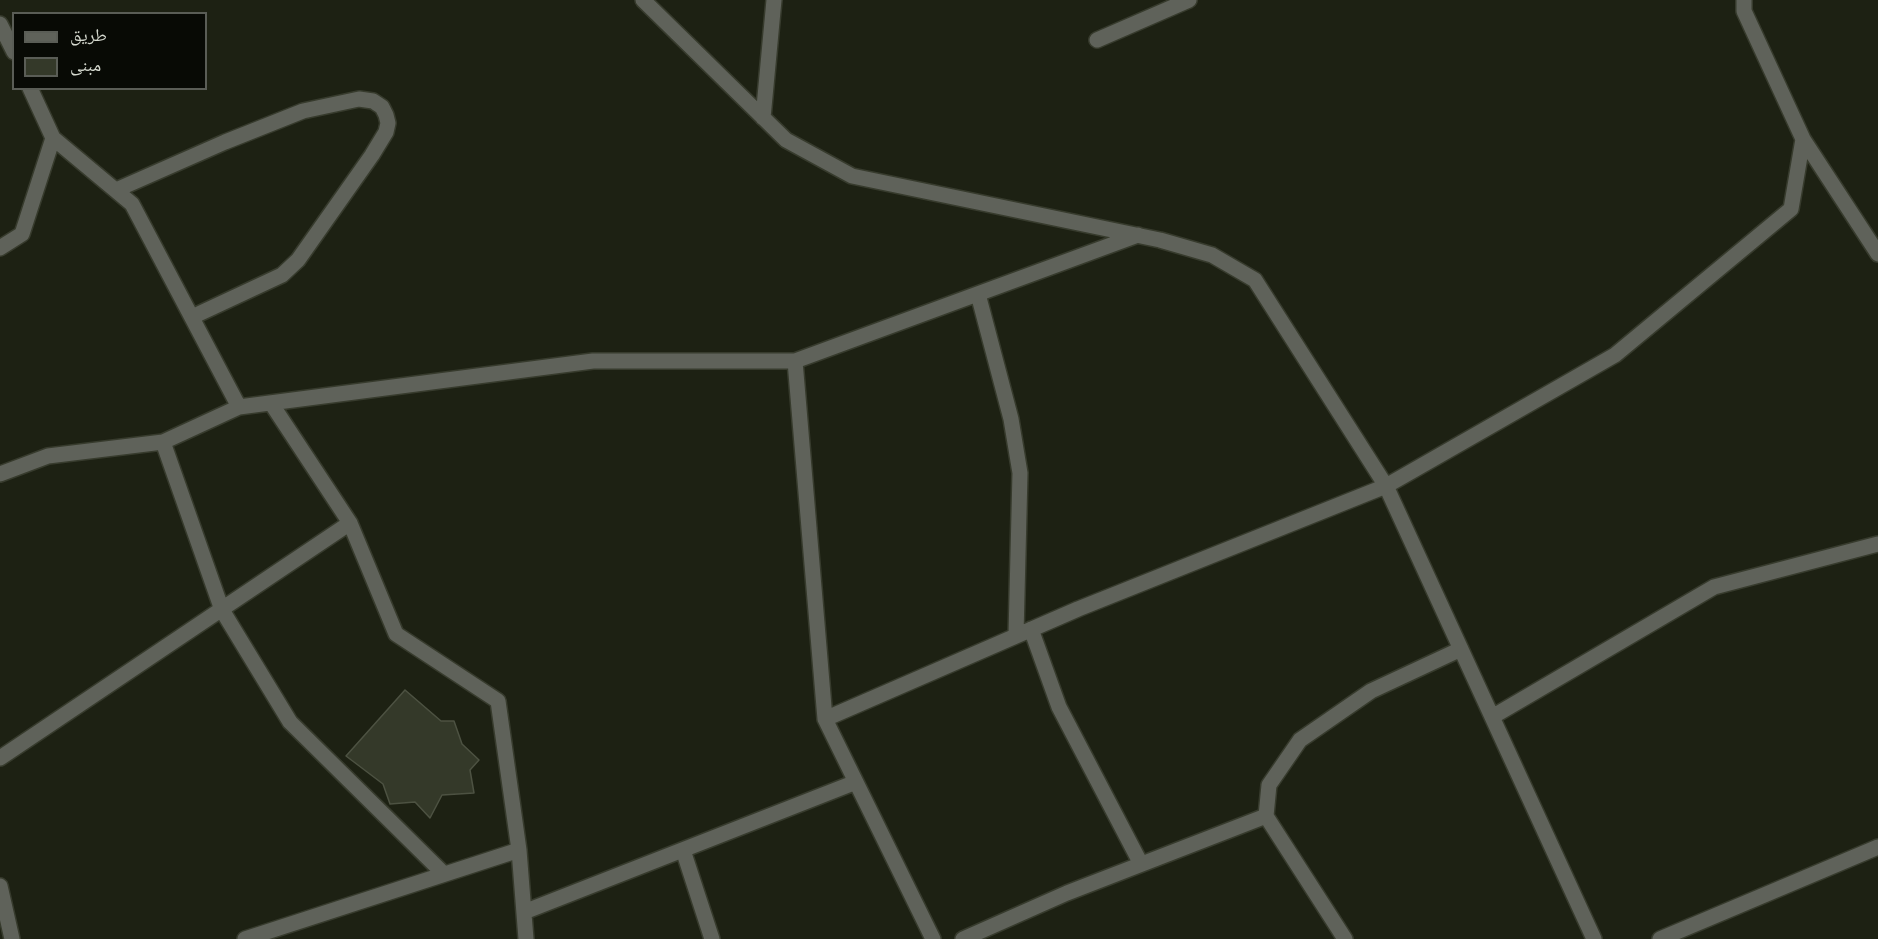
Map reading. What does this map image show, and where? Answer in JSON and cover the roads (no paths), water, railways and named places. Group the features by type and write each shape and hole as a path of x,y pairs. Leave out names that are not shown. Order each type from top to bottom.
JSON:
{"street":[{"path":"643,0 786,140 852,176 1138,235 1212,255 1255,280 1386,486 1594,939"},
{"path":"763,118 774,0"},
{"path":"1097,40 1189,0"},
{"path":"1744,0 1744,10 1803,139 1878,254"},
{"path":"0,24 12,48"},
{"path":"31,90 53,138 132,204 239,407"},
{"path":"116,190 303,111 360,99 373,101 386,115 386,132 298,260 282,275 192,317"},
{"path":"0,248 22,234 53,138"},
{"path":"825,718 1016,635 1386,486 1615,355 1791,209 1803,139"},
{"path":"0,474 48,456 163,442 239,407 593,361 795,361 1138,235"},
{"path":"978,294 1011,419 1020,473 1016,635"},
{"path":"795,361 825,718 933,939"},
{"path":"271,403 351,523 396,634 498,701 519,849 526,939"},
{"path":"163,442 222,610 290,722 444,874"},
{"path":"0,758 351,523"},
{"path":"1492,717 1714,587 1878,544"},
{"path":"1031,629 1059,707 1140,864"},
{"path":"1345,939 1266,816 1269,785 1300,740 1371,691 1461,649"},
{"path":"524,912 856,782"},
{"path":"963,939 1067,893 1266,816"},
{"path":"1660,939 1878,847"},
{"path":"245,939 519,849"},
{"path":"683,850 712,939"},
{"path":"0,886 8,938"}]}
